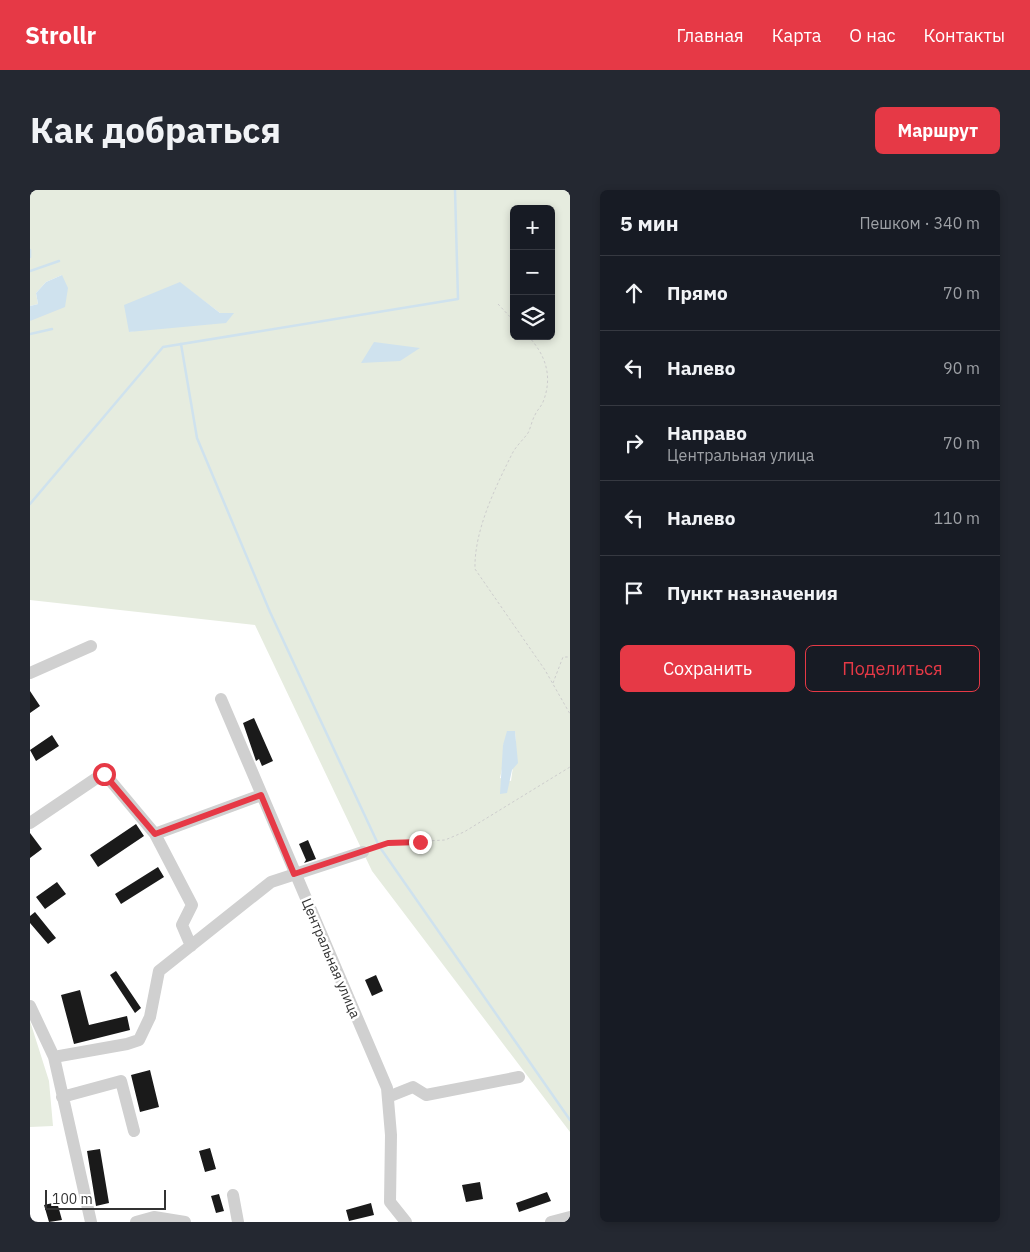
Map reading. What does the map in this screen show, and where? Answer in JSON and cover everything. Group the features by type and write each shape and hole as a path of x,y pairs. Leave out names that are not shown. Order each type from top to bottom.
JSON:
{"street":[{"path":"30,673 91,646"},
{"name":"Центральная улица","path":"222,699 294,874 387,1088 391,1135 390,1202 395,1211 406,1222"},
{"path":"30,823 104,774 155,834 192,905 182,925 191,946"},
{"path":"155,834 261,795"},
{"path":"54,1057 127,1044 139,1040 150,1017 159,971 270,882 363,852"},
{"path":"30,1006 54,1057 91,1222"},
{"path":"388,1097 413,1087 426,1095 519,1077"},
{"path":"62,1097 121,1082 134,1131"},
{"path":"233,1195 238,1222"},
{"path":"136,1222 154,1217 184,1222"},
{"path":"551,1222 570,1217"}],"path":[{"path":"498,304 510,317"},
{"path":"532,340 538,347 548,370 543,403 534,415 528,432 513,452 485,518 475,555 475,569 511,618 570,714"},
{"path":"553,684 563,657 570,657"},
{"path":"363,852 388,843 445,840 464,832 570,767"}],"shaded area":[{"path":"30,190 570,190 570,1132 372,871 255,625 30,600 30,321 62,275 46,282 36,293 38,304 30,306","holes":["180,283 220,313 233,313 129,332","515,731 516,745 511,781 500,778 504,760 503,745"]},
{"path":"30,1021 49,1081 53,1126 30,1127"}],"water":[{"path":"62,275 68,288 65,307 30,321 30,306 38,304 36,293 46,282"},
{"path":"180,282 220,313 234,313 226,323 129,332 124,305"},
{"path":"374,342 420,348 400,361 361,363"},
{"path":"507,731 515,731 518,763 512,770 507,793 500,794 503,745"}],"building":[{"path":"30,691 40,706 30,713"},
{"path":"254,718 273,761 262,766 259,759 256,761 243,723"},
{"path":"52,735 59,746 36,761 30,750"},
{"path":"136,824 144,836 98,867 90,855"},
{"path":"30,833 42,849 30,858"},
{"path":"308,840 316,859 304,863 306,860 299,844"},
{"path":"158,867 164,877 121,904 115,894"},
{"path":"57,882 66,894 45,909 36,897"},
{"path":"35,912 56,938 48,944 30,923 30,916"},
{"path":"116,971 141,1008 135,1013 110,975"},
{"path":"376,975 383,991 372,996 365,980"},
{"path":"80,990 89,1025 127,1016 130,1030 74,1044 61,995"},
{"path":"150,1070 159,1107 140,1112 131,1075"},
{"path":"210,1148 216,1169 205,1172 199,1151"},
{"path":"100,1149 109,1203 96,1206 87,1151"},
{"path":"480,1182 483,1199 466,1202 462,1185"},
{"path":"547,1192 551,1201 519,1212 516,1203"},
{"path":"219,1194 224,1211 216,1213 211,1196"},
{"path":"57,1202 62,1220 49,1222 44,1205"},
{"path":"371,1203 374,1215 349,1221 346,1210"}],"waterway":[{"path":"30,504 163,347 458,299 455,190"},
{"path":"30,250 30,257"},
{"path":"30,271 59,261"},
{"path":"30,334 52,329"},
{"path":"181,344 197,438 270,612 379,846 570,1120"}],"route":[{"path":"104,774 155,834 261,795 294,874 388,843 420,842"}]}
